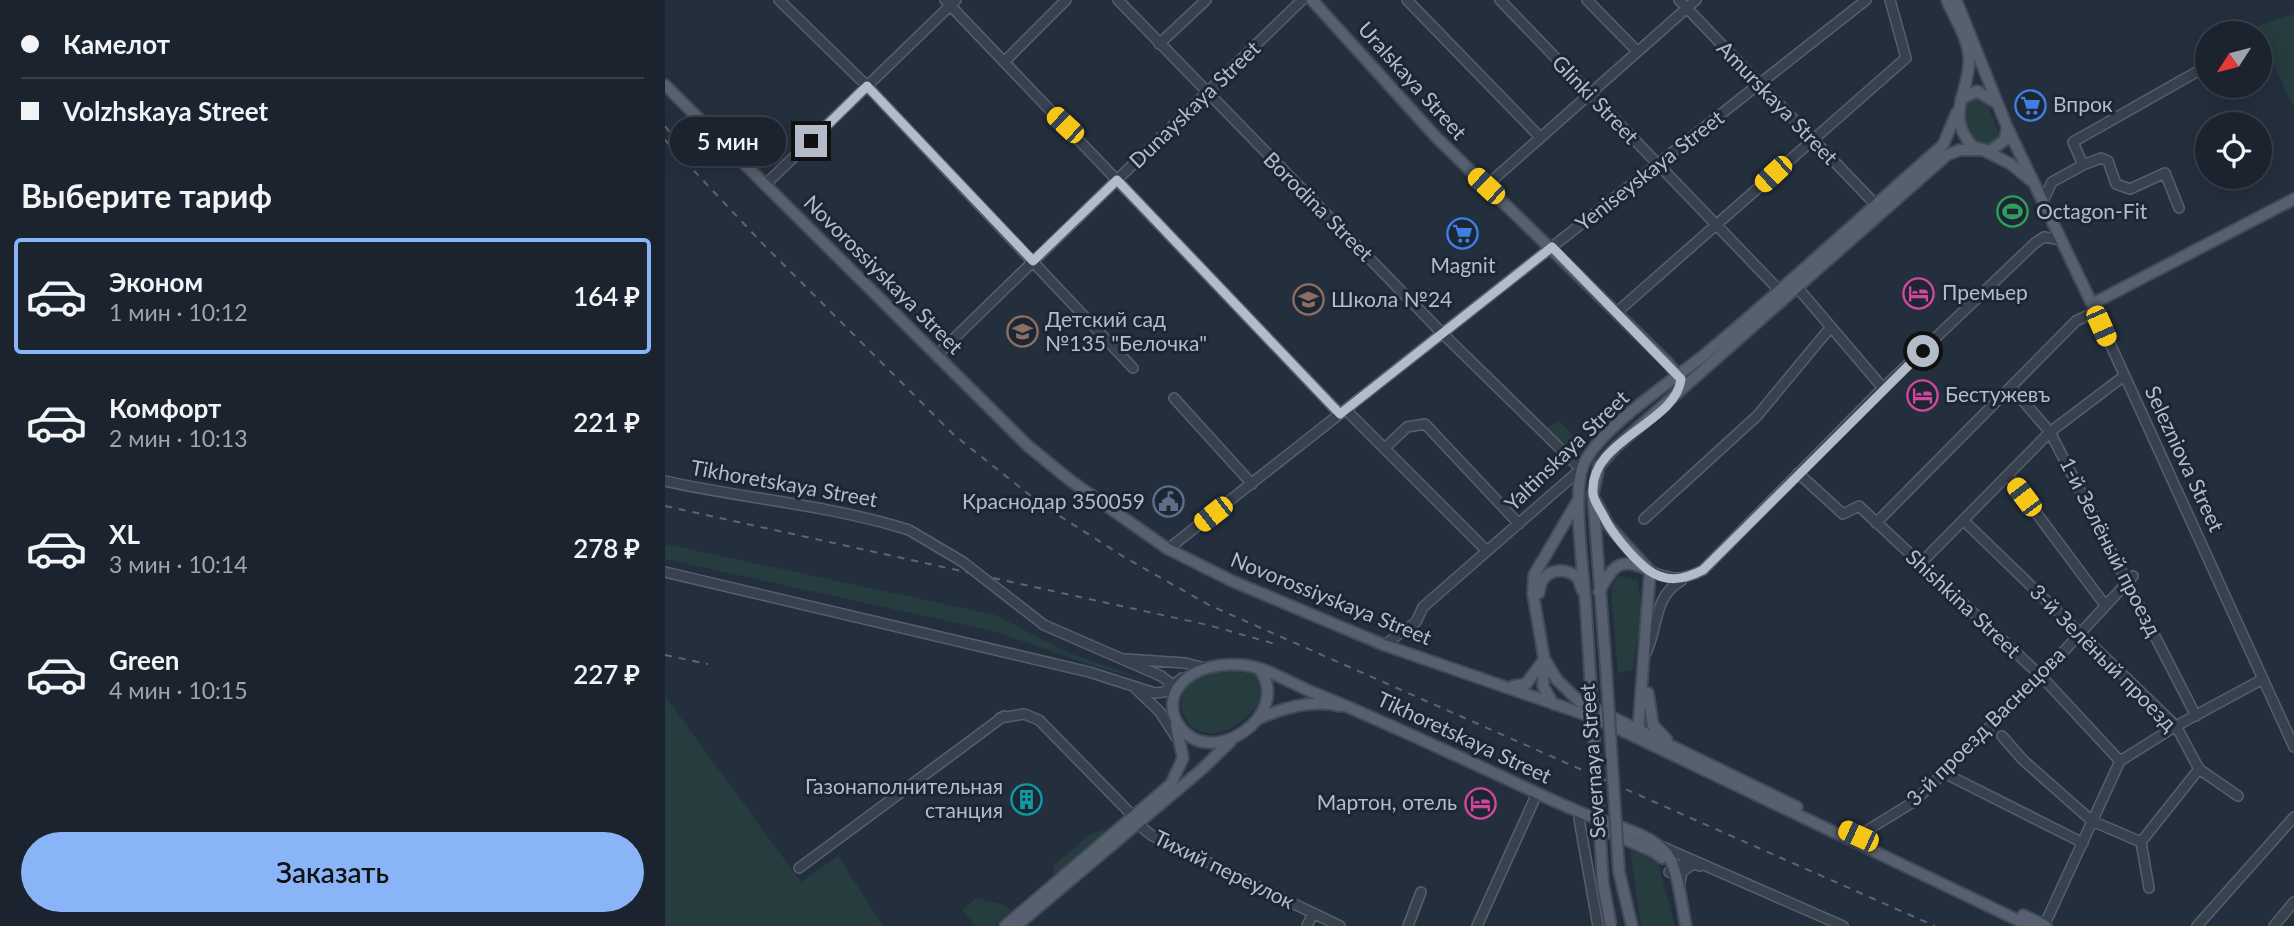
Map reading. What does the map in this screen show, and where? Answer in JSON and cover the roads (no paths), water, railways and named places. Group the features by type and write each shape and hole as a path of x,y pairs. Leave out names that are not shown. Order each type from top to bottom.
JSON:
{"main road":[{"name":"Uralskaya Street","path":"1312,0 1436,137 1552,247 1678,374"},
{"path":"1947,0 1969,50 1969,64 1957,112 1961,131 1973,146 1983,151 2000,145 2007,134 2007,127 1956,0"},
{"name":"Novorossiyskaya Street","path":"665,85 1028,446 1071,481 1168,549 1286,606 1384,645 1678,749 2030,926"},
{"path":"1961,99 1971,92 1980,92 1999,109"},
{"name":"Yaltinskaya Street","path":"1581,469 1588,455 1611,431 1779,290 1943,145 1957,112"},
{"name":"Selezniova Street","path":"2007,127 2093,308"},
{"name":"Yaltinskaya Street","path":"1599,466 1796,286 1947,155 1960,150 1983,151"},
{"name":"Selezniova Street","path":"1983,151 2011,164 2036,188"},
{"path":"2093,308 2294,199"},
{"path":"1675,396 1681,383 1678,374"},
{"name":"Severnaya Street","path":"1599,466 1593,495 1619,872 1632,926"},
{"name":"Severnaya Street","path":"1581,469 1585,599 1603,883 1611,926"},
{"path":"1593,495 1609,526 1650,571 1638,734"},
{"name":"Severnaya Street","path":"1553,704 1543,686 1544,658 1533,594 1534,575 1572,516 1580,496"},
{"path":"1599,592 1618,564 1624,563 1650,571"},
{"path":"1541,635 1539,589 1542,580 1551,572 1570,572 1578,578 1585,599"},
{"path":"1503,686 1526,684 1544,658"},
{"name":"Severnaya Street","path":"1544,658 1567,692 1605,714"},
{"path":"1005,926 1136,820 1258,719 1269,693 1268,681 1260,670 1242,665 1200,670 1172,692 1173,713 1183,758 1177,775 1136,820 1016,926"},
{"name":"Tikhoretskaya Street","path":"1260,670 1327,695 1653,846"},
{"path":"1643,677 1653,724 1678,749"},
{"name":"Tikhoretskaya Street","path":"1258,719 1289,708 1337,705 1579,819 1629,841 1653,846"},
{"path":"1173,713 1179,726 1194,738 1215,744 1231,741"},
{"name":"Novorossiyskaya Street","path":"1605,714 1638,734 2045,926"},
{"path":"1653,846 1668,855 1683,926"},
{"path":"1653,846 1671,871 1679,895 1683,926"}],"street":[{"path":"1004,62 1066,0"},
{"name":"Borodina Street","path":"1118,0 1205,93 1443,334 1581,469"},
{"path":"1159,44 1206,0"},
{"name":"Dunayskaya Street","path":"936,356 1302,0"},
{"path":"1407,0 1540,137"},
{"name":"Glinki Street","path":"1500,0 1779,290"},
{"path":"1587,0 1637,51"},
{"path":"1486,186 1637,51 1683,4 1696,0"},
{"path":"1617,312 1906,58 1890,0"},
{"path":"783,1 867,86 1133,368"},
{"path":"765,185 951,2 1004,62 1343,412 1387,447 1487,551"},
{"name":"Yeniseyskaya Street","path":"1168,549 1759,86 1860,2"},
{"name":"Amurskaya Street","path":"1683,4 1876,205"},
{"path":"2083,165 2073,142 2195,73"},
{"path":"2043,201 2052,181 2101,158 2108,161 2116,184 2130,188 2165,173 2179,208"},
{"path":"1645,654 1662,597 1668,588 1703,570 1883,388 2022,256 2044,237 2061,240"},
{"path":"1796,286 1883,388"},
{"path":"1876,523 2076,321 2093,308"},
{"name":"Selezniova Street","path":"2093,308 2294,747"},
{"path":"1644,519 1757,416 1830,328"},
{"path":"1920,564 2050,432 2124,376"},
{"name":"1-й Зелёный проезд","path":"2011,387 2050,432 2131,580 2196,716"},
{"path":"1174,398 1252,484"},
{"path":"1387,447 1408,427 1425,424 1519,524"},
{"name":"Yaltinskaya Street","path":"1384,645 1416,622 1423,607 1581,469"},
{"name":"Shishkina Street","path":"1798,472 1843,513 1859,506 2041,676 2120,761"},
{"path":"2008,475 2105,605"},
{"name":"Tikhoretskaya Street","path":"665,481 730,495 833,509 909,530 963,562 1044,625 1161,676 1172,692"},
{"name":"3-й Зелёный проезд","path":"1963,520 2176,726 2199,769 2238,796"},
{"path":"1650,571 1671,580 1686,578"},
{"path":"665,572 1089,672 1155,693 1172,692"},
{"name":"3-й проезд Васнецова","path":"1857,839 1915,801 2041,676 2079,632 2131,580"},
{"name":"Tikhoretskaya Street","path":"1110,656 1154,663 1185,663 1200,670"},
{"path":"2045,926 2120,761 2176,726 2263,679"},
{"path":"1128,684 1173,713"},
{"path":"1137,690 1160,712 1181,745"},
{"name":"Тихий переулок","path":"1004,716 1024,714 1039,720 1151,835 1340,926"},
{"path":"985,726 1004,716"},
{"path":"799,868 1004,716"},
{"path":"2002,736 2023,760 2092,821 2141,842"},
{"path":"2149,888 2141,842 2199,769"},
{"path":"1942,772 2083,843"},
{"path":"1477,926 1535,797"},
{"path":"2197,926 2294,817"},
{"path":"1579,819 1598,926"},
{"name":"Tikhoretskaya Street","path":"1653,846 1709,867 1843,926"},
{"path":"1668,855 1691,862"},
{"path":"1671,871 1691,862"},
{"path":"1679,895 1679,879 1691,862"},
{"path":"1408,926 1422,892"},
{"path":"2274,926 2294,902"},
{"name":"Тихий переулок","path":"1307,926 1313,913"}],"railway":[{"path":"665,126 680,146"},
{"path":"665,140 762,243 954,435 1041,504 1124,557 1209,605 1935,926"},
{"path":"665,506 1208,625 1279,645"},
{"path":"665,655 708,664"}],"place":[{"name":"Впрок","path":"2030,105"},
{"name":"Octagon-Fit","path":"2013,212"},
{"name":"Magnit","path":"1463,234"},
{"name":"Премьер","path":"1919,293"},
{"name":"Школа №24","path":"1308,300"},
{"name":"Детский сад №135 \"Белочка\"","path":"1022,332"},
{"name":"Бестужевъ","path":"1922,395"},
{"name":"Краснодар 350059","path":"1168,502"},
{"name":"Газонаполнительная станция","path":"1026,799"},
{"name":"Мартон, отель","path":"1480,803"}]}
